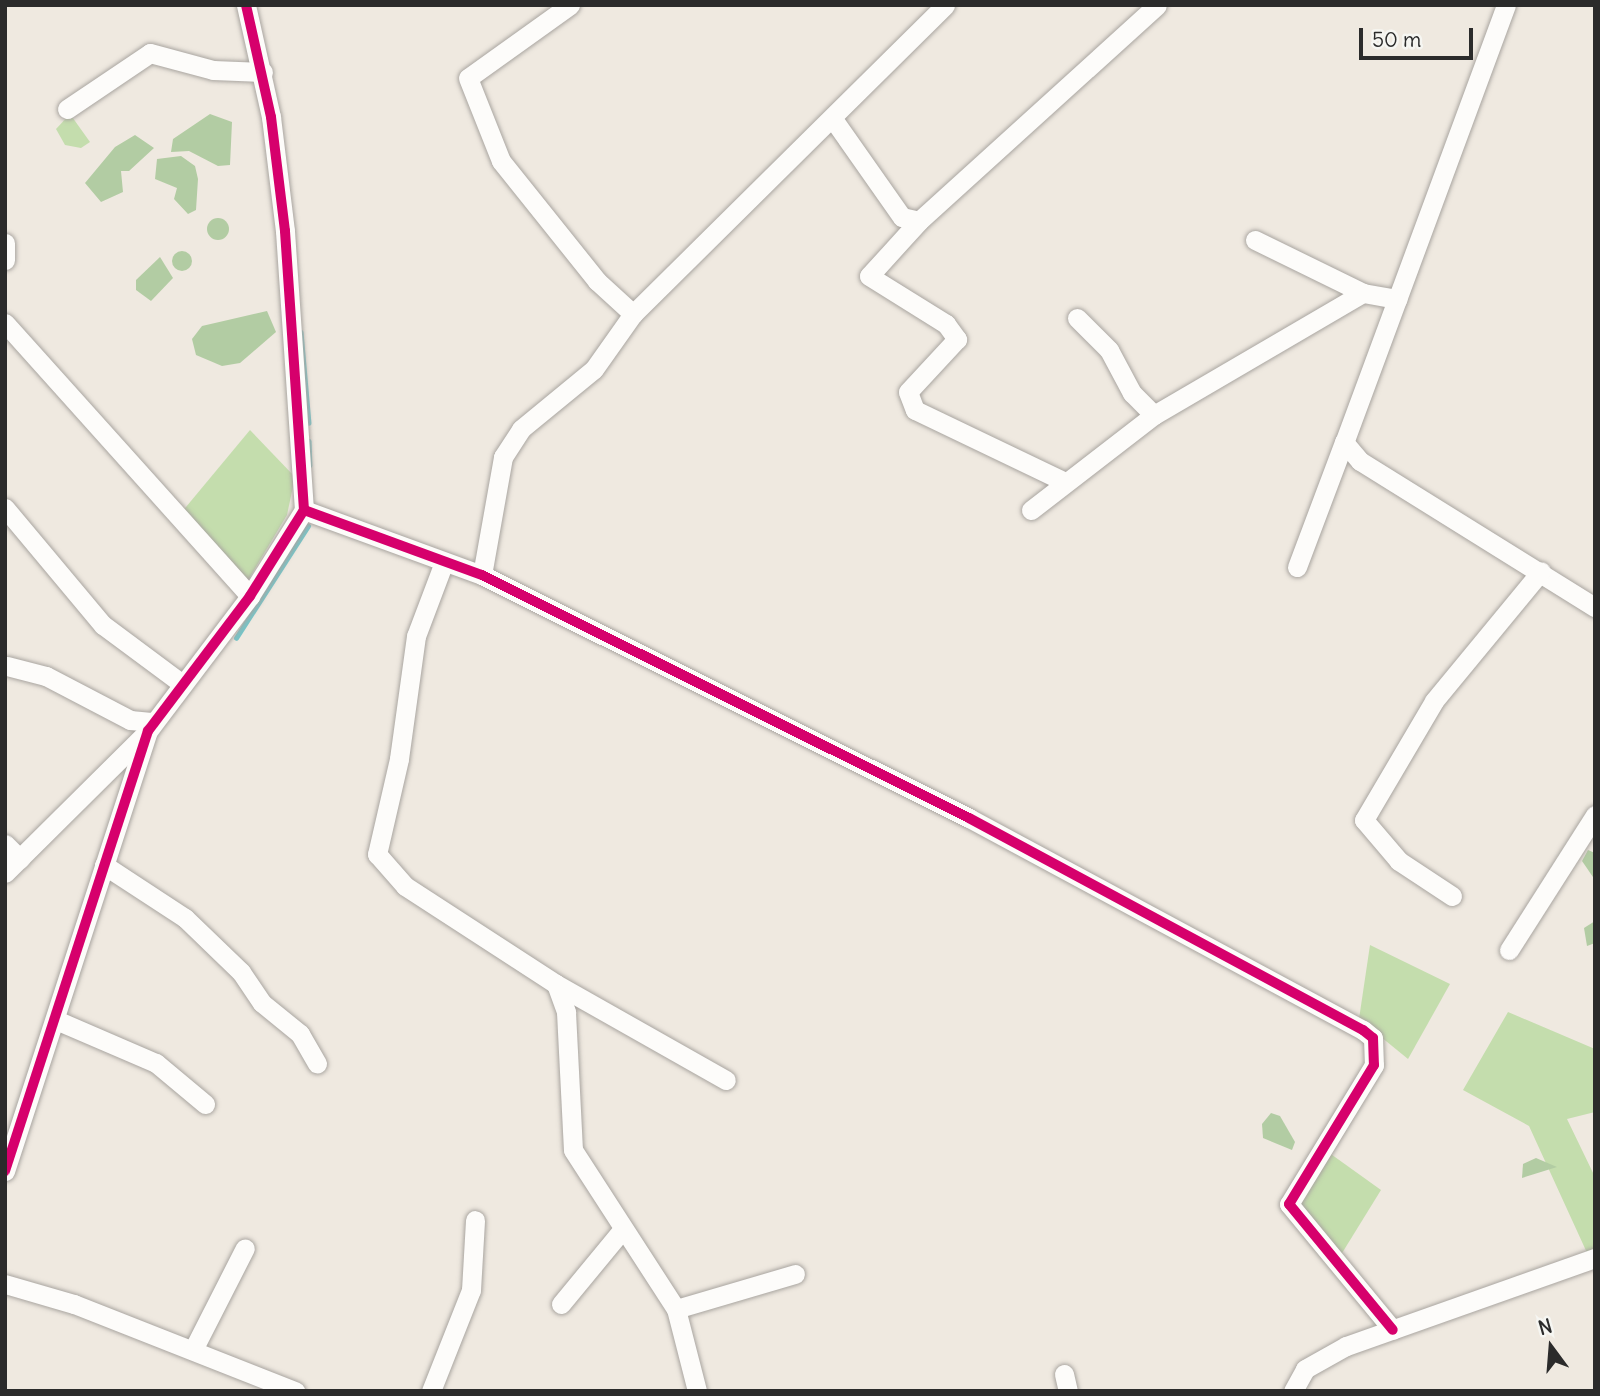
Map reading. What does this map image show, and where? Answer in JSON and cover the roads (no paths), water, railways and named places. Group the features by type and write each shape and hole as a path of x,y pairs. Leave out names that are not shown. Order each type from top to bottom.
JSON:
{"street":[{"path":"5,873 151,726 181,683 250,596 304,510 285,231 261,64 246,5"},
{"path":"570,5 468,78 501,161 589,271 633,314"},
{"path":"482,575 503,457 521,429 594,369 633,314 833,119 945,5"},
{"path":"1065,482 915,410 908,393 957,339 946,324 869,276 919,221 1157,5"},
{"path":"1297,567 1506,5"},
{"path":"67,109 140,56 162,54 204,67 261,64"},
{"path":"833,119 902,217 919,221"},
{"path":"1255,240 1363,293 1397,299"},
{"path":"5,243 5,260"},
{"path":"1031,510 1154,415 1363,293"},
{"path":"1077,318 1109,350 1132,393 1154,415"},
{"path":"5,323 250,596"},
{"path":"1344,442 1360,461 1595,607"},
{"path":"5,508 103,625 181,683"},
{"path":"304,510 482,575 969,818 1363,1030 1373,1038 1374,1065 1289,1204 1393,1331"},
{"path":"444,562 415,636 377,854 405,886 556,984 726,1080"},
{"path":"1452,896 1399,861 1364,820 1434,701 1541,571"},
{"path":"7,666 47,676 130,720 151,726"},
{"path":"5,1171 151,726"},
{"path":"1509,950 1595,815"},
{"path":"5,844 20,859"},
{"path":"104,865 185,918 300,1034 317,1063"},
{"path":"556,984 566,1012 573,1150 622,1230 676,1309 697,1391"},
{"path":"56,1020 156,1063 205,1104"},
{"path":"431,1391 471,1290 475,1220"},
{"path":"561,1304 622,1230"},
{"path":"193,1350 245,1248"},
{"path":"1293,1391 1298,1376 1316,1360 1595,1258"},
{"path":"676,1309 795,1274"},
{"path":"5,1284 193,1350 295,1391"}],"waterway":[{"path":"301,332 309,423"},
{"path":"309,441 310,465"},
{"path":"236,638 308,526"}]}
